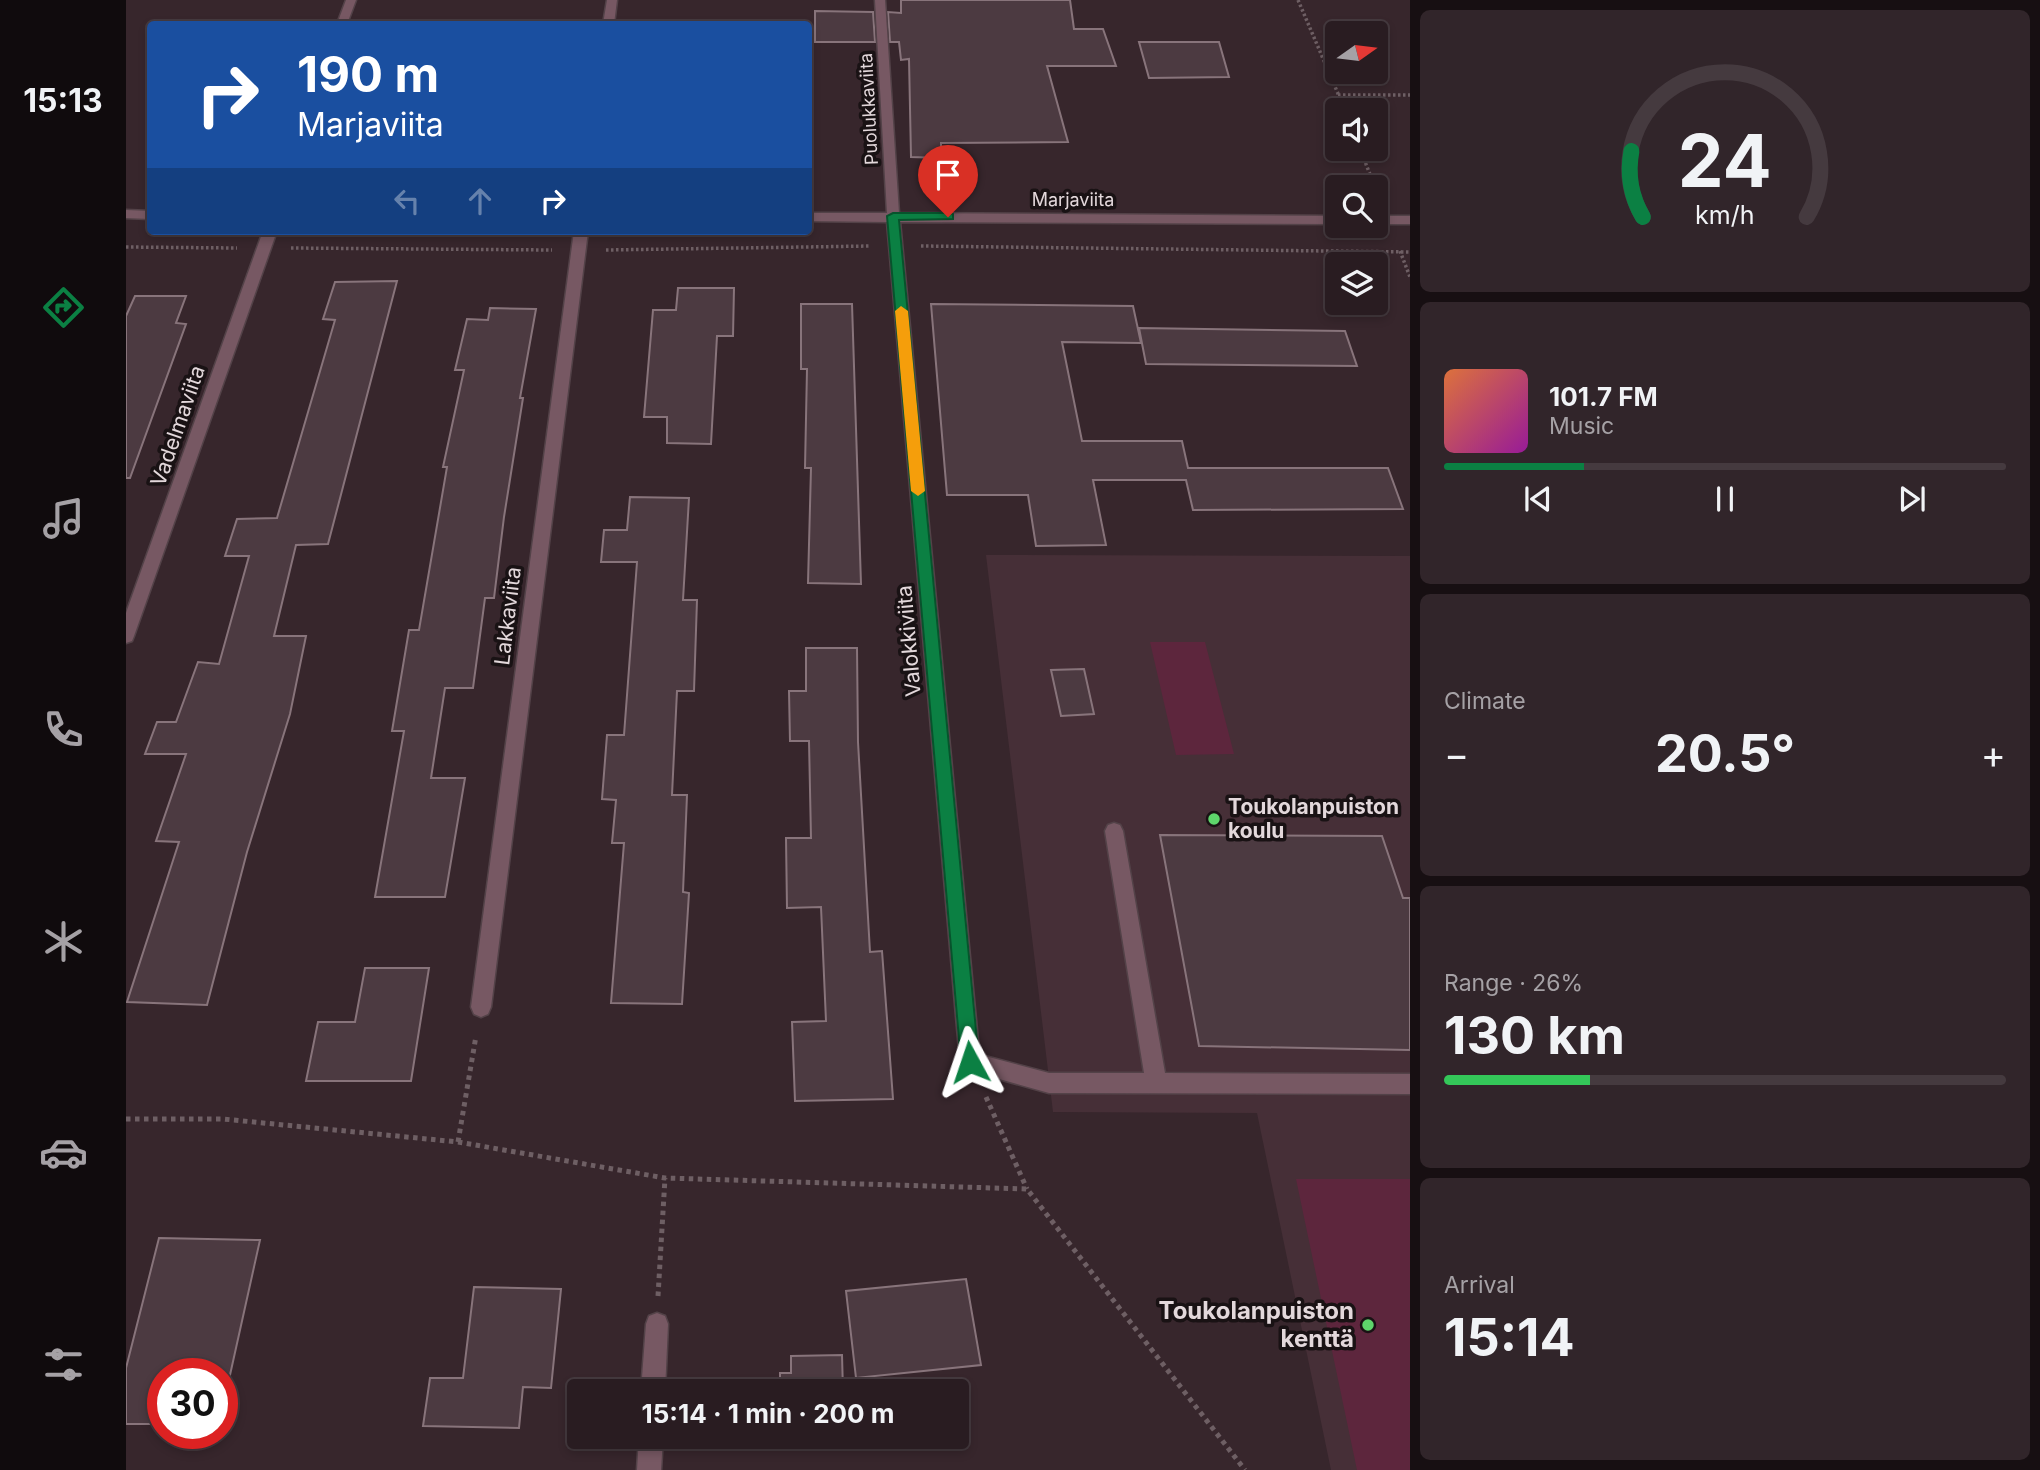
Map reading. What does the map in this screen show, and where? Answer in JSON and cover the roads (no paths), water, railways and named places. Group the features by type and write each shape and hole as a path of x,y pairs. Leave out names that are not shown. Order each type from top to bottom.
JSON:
{"street":[{"path":"343,21 351,0"},
{"path":"609,21 612,0"},
{"name":"Puolukkaviita","path":"880,0 893,216"},
{"path":"126,214 147,215"},
{"name":"Valokkiviita","path":"893,216 970,1062 1049,1083 1156,1083"},
{"name":"Marjaviita","path":"812,217 1325,220"},
{"path":"1388,220 1410,220"},
{"name":"Vadelmaviita","path":"126,636 268,235"},
{"name":"Lakkaviita","path":"481,1007 580,235"},
{"path":"1114,831 1156,1083 1410,1084"},
{"path":"654,1379 657,1324"},
{"path":"649,1470 650,1449"}],"place":[{"name":"Toukolanpuiston koulu","path":"1214,819"},
{"name":"Toukolanpuiston kenttä","path":"1368,1325"}]}
